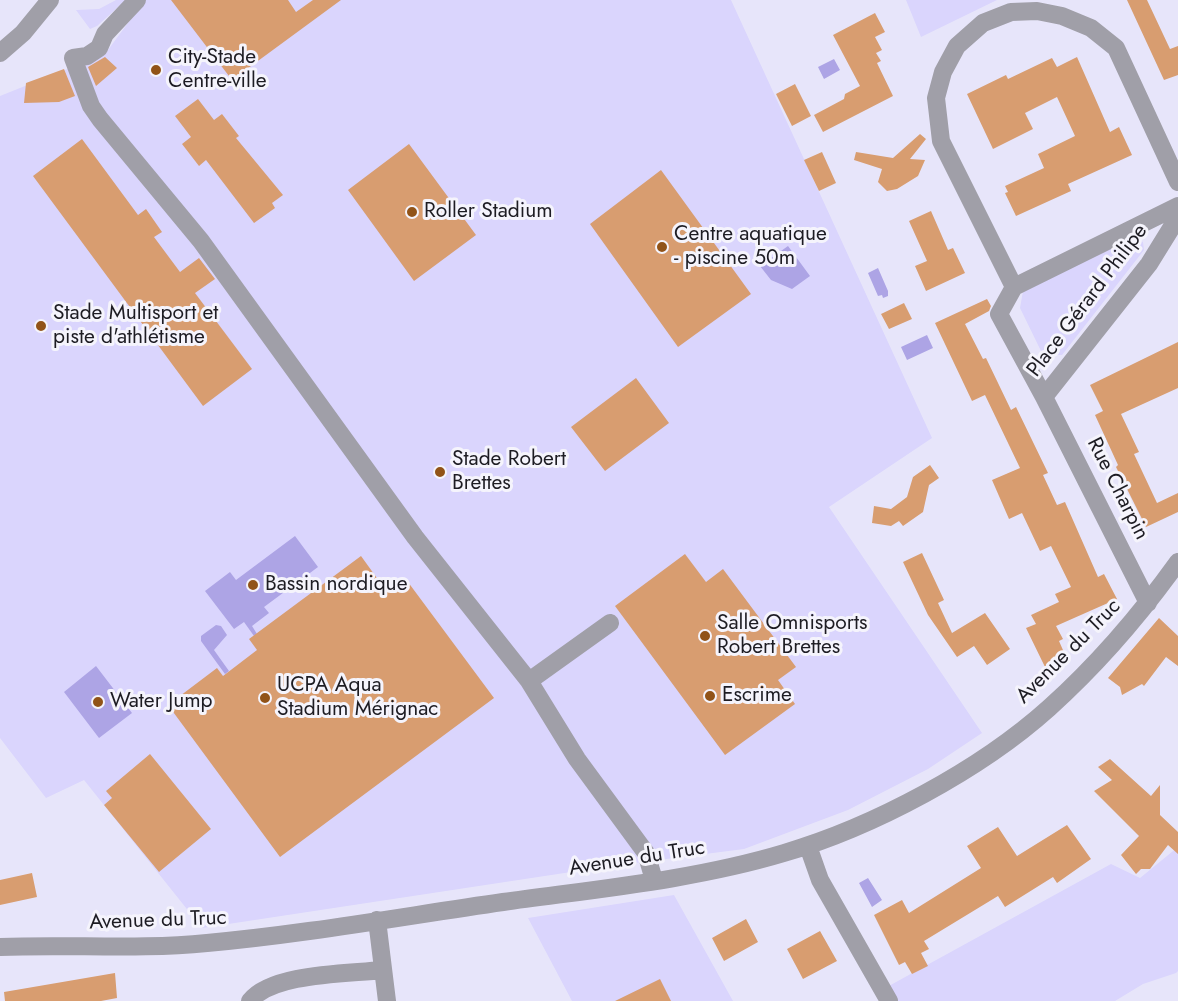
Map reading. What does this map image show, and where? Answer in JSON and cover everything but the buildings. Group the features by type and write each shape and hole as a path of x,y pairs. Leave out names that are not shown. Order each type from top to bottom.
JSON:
{"street":[{"path":"0,53 23,33 50,0"},
{"path":"137,0 105,34 99,48 87,56 73,58 91,106 201,241 415,537 529,681 577,759 646,853 654,880"},
{"path":"1014,287 941,141 936,98 943,72 957,46 983,23 1011,12 1037,11 1062,16 1091,28 1116,48 1178,182"},
{"name":"Place Gérard Philipe","path":"1178,206 1014,287 999,314 1044,397 1149,264 1178,218"},
{"name":"Rue Charpin","path":"1044,397 1148,603"},
{"name":"Avenue du Truc","path":"0,947 206,944 654,880 741,865 808,846 880,816 920,796 991,751 1055,702 1087,671 1148,603 1178,562"},
{"path":"529,681 610,623"},
{"path":"808,846 820,880 889,1001"},
{"path":"377,920 387,1001"},
{"path":"250,1001 256,994 279,982 382,970"}],"shaded area":[{"path":"116,0 126,0 97,26 90,29 76,10 99,9"},
{"name":"Stade Robert Brettes","path":"145,0 731,0 932,438 829,507 982,733 928,769 848,810 744,849 604,867 202,928 84,780 46,798 0,738 0,96 105,54"},
{"path":"906,0 997,0 921,37"},
{"path":"834,59 840,70 824,79 818,67"},
{"path":"1132,236 1143,242 1144,250 1062,355 1047,355 1041,351 1020,308 1023,291"},
{"path":"788,246 810,276 792,289 771,280 760,266"},
{"path":"878,268 888,291 888,296 883,298 882,295 878,296 868,273"},
{"path":"927,335 933,348 907,360 901,347"},
{"name":"Bassin nordique","path":"295,536 318,567 264,607 269,613 252,626 257,634 254,636 244,622 234,629 205,591 230,572 236,580"},
{"path":"216,625 221,626 227,635 214,650 229,671 225,674 201,641 201,636"},
{"name":"Water Jump","path":"96,666 132,713 99,738 64,692"},
{"path":"1178,847 1178,971 1176,973 1143,984 1115,1001 892,1001 887,987 1111,864 1140,878"},
{"path":"868,878 882,900 872,907 859,883"},
{"path":"674,895 733,1001 572,1001 528,918"}],"place":[{"name":"City-Stade Centre-ville","path":"156,70"},
{"name":"Roller Stadium","path":"412,212"},
{"name":"Centre aquatique - piscine 50m","path":"662,247"},
{"name":"Stade Multisport et piste d'athlétisme","path":"41,326"},
{"name":"Stade Robert Brettes","path":"440,472"},
{"name":"Bassin nordique","path":"253,585"},
{"name":"Salle Omnisports Robert Brettes","path":"705,636"},
{"name":"Escrime","path":"710,696"},
{"name":"UCPA Aqua Stadium Mérignac","path":"265,698"},
{"name":"Water Jump","path":"98,702"}]}
